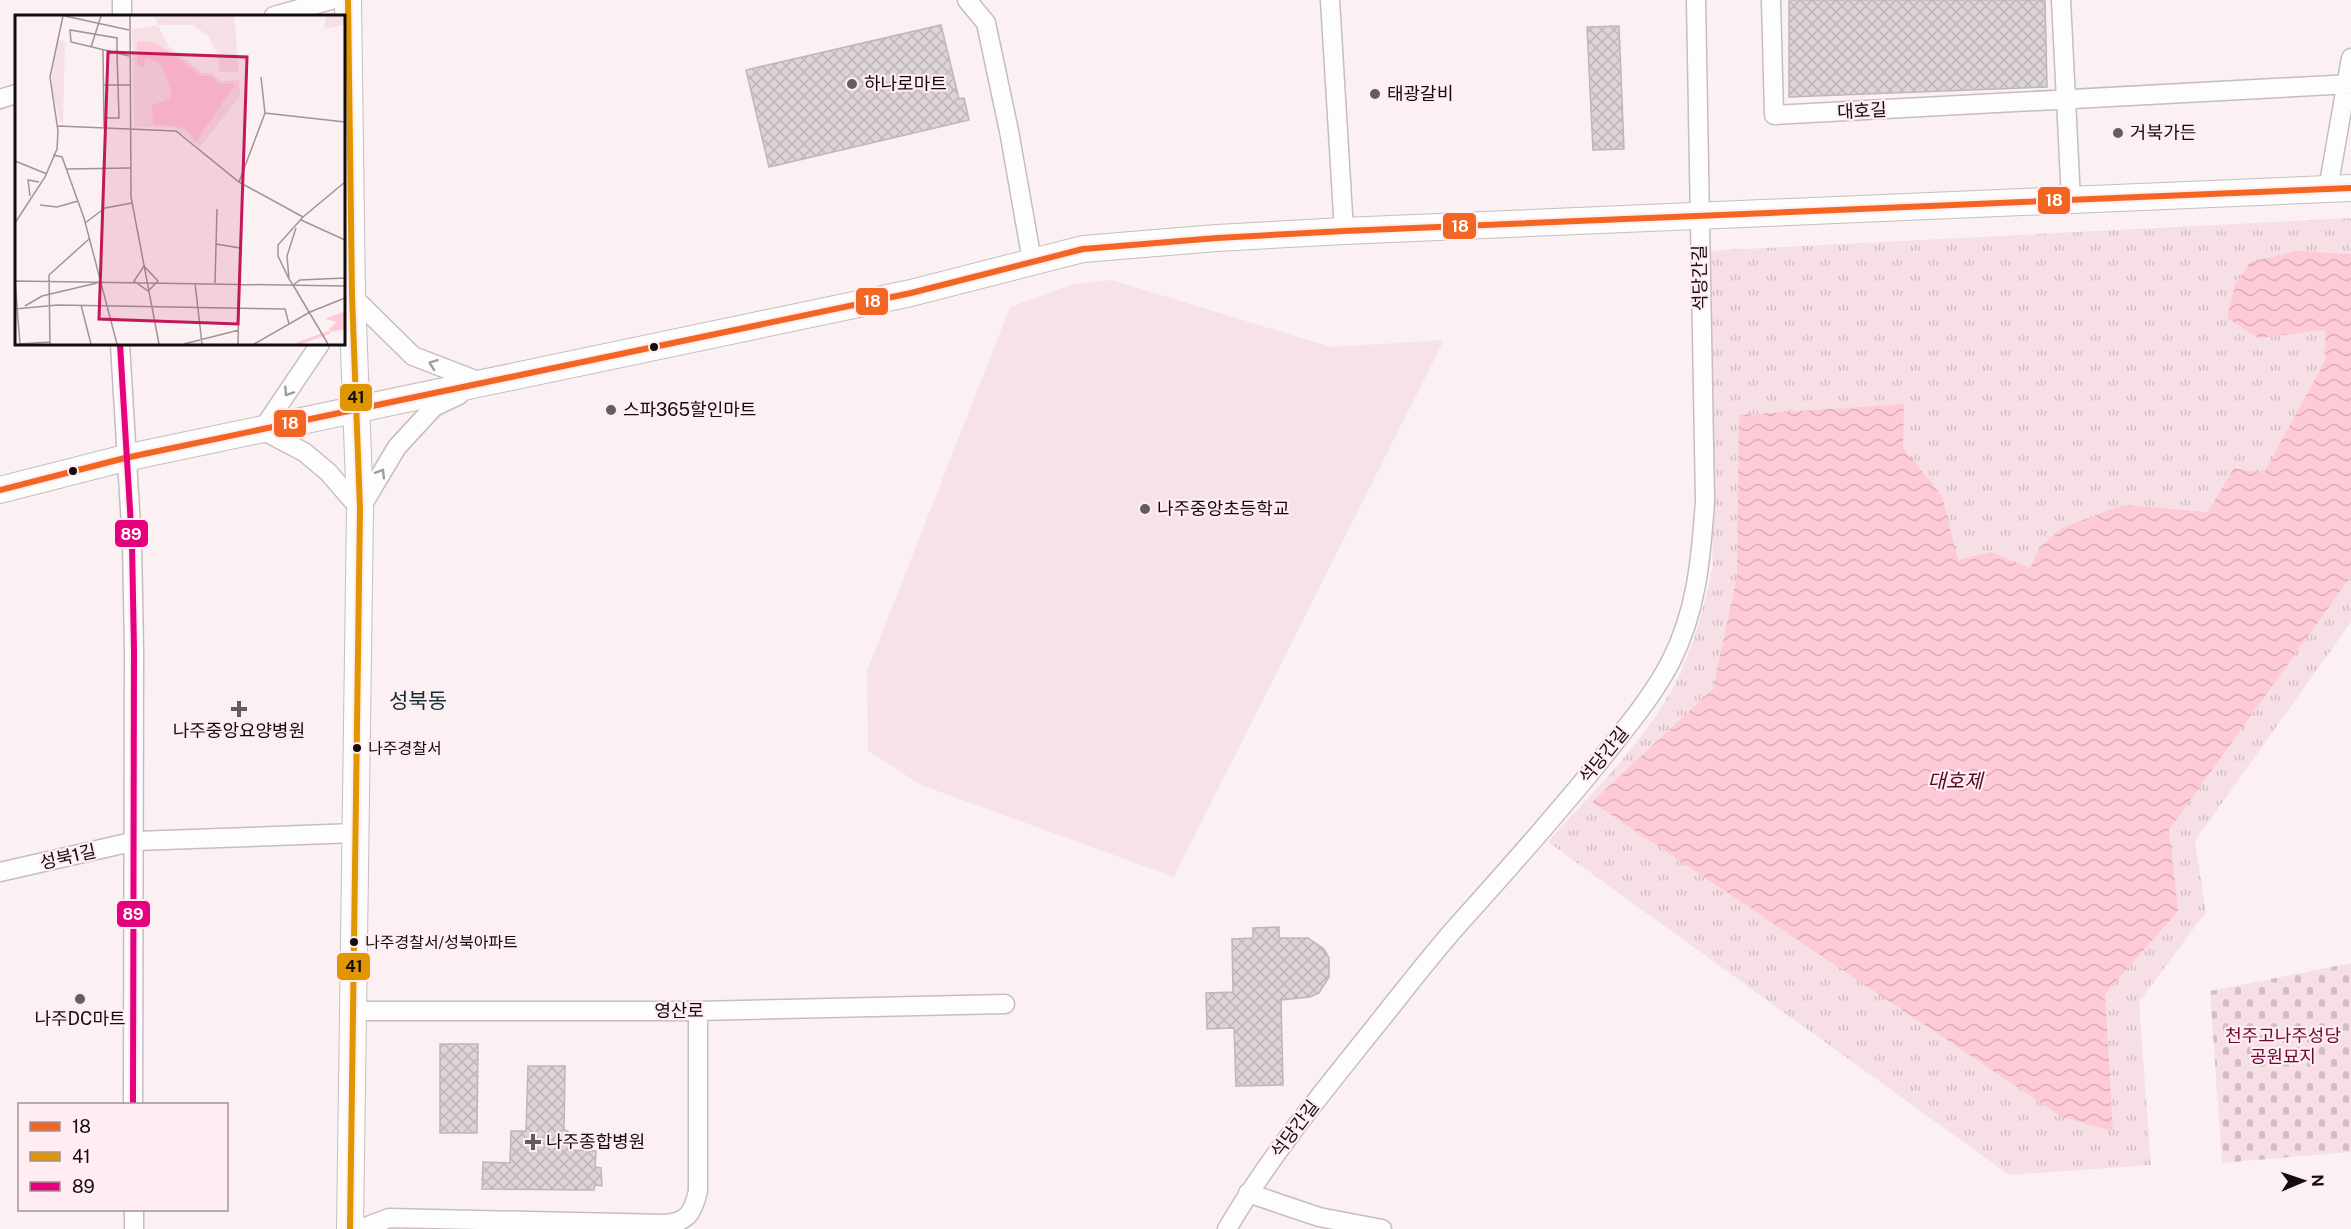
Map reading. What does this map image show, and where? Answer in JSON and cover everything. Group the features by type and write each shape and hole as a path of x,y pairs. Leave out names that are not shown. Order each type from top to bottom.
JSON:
{"street":[{"path":"278,15 331,0"},
{"path":"348,0 348,303 358,409 360,509 350,1229"},
{"path":"967,0 986,22 1009,131 1032,261"},
{"path":"1330,0 1344,231"},
{"name":"석당간길","path":"1227,1229 1248,1193 1310,1108 1630,723 1671,662 1696,593 1701,562 1705,501 1696,0"},
{"name":"대호길","path":"1771,0 1774,115 2348,84"},
{"path":"2061,0 2071,200"},
{"path":"0,490 125,458 911,293 1083,249 1344,231 2339,189 2351,58"},
{"path":"0,99 15,94"},
{"path":"348,303 413,356 484,382"},
{"path":"120,345 125,458 132,543 136,841 134,1103"},
{"path":"262,430 319,345"},
{"path":"360,509 397,447 434,407 484,382"},
{"path":"262,430 304,452 328,472 360,509"},
{"name":"성북1길","path":"0,872 136,841 356,833"},
{"name":"영산로","path":"353,1011 698,1011 1005,1004"},
{"path":"360,1229 389,1218 663,1224 682,1222 694,1210 698,1191 698,1011"},
{"path":"1248,1193 1319,1217 1382,1229"},
{"path":"134,1211 134,1229"}],"shaded area":[{"name":"나주중앙초등학교","path":"1112,280 1331,347 1444,340 1174,877 921,785 868,751 867,671 1010,307 1074,284"}],"green space":[{"path":"2351,218 2351,622 2195,841 2206,912 2139,1002 2151,1165 2009,1175 1548,842 1632,748 1661,707 1681,672 1702,611 1713,564 1705,251"},
{"name":"천주고나주성당 공원묘지","path":"2351,963 2351,1152 2222,1163 2210,991"}],"water":[{"name":"대호제","path":"2297,251 2351,254 2351,576 2169,830 2178,911 2105,994 2113,1131 2062,1117 1592,802 1713,689 1737,576 1739,415 1904,404 1903,448 1942,496 1958,560 1991,552 2030,568 2039,548 2062,528 2123,505 2208,512 2234,468 2252,472 2265,471 2326,359 2325,330 2259,338 2227,318 2235,285 2250,262"}],"building":[{"path":"1789,0 2045,0 2047,87 1789,97"},
{"name":"하나로마트","path":"941,25 959,99 964,98 969,120 769,167 746,70"},
{"path":"1619,26 1624,149 1593,150 1587,27"},
{"path":"1279,927 1279,938 1308,938 1324,949 1329,958 1329,977 1319,993 1310,997 1281,1000 1283,1085 1236,1086 1234,1028 1207,1029 1206,993 1233,992 1232,939 1253,938 1253,928"},
{"path":"440,1044 478,1044 477,1133 440,1133"},
{"path":"528,1066 565,1066 564,1130 568,1131 568,1150 596,1151 595,1167 601,1168 602,1186 595,1185 594,1190 482,1189 483,1162 510,1163 511,1131 526,1131"}],"transit line":[{"name":"41","path":"348,0 352,296 360,509 350,1229"},
{"name":"18","path":"0,490 125,458 911,293 1083,249 1344,231 2351,188"},
{"name":"89","path":"120,345 132,543 134,650 133,1103"}],"place":[{"name":"하나로마트","path":"852,84"},
{"name":"태광갈비","path":"1375,94"},
{"name":"거북가든","path":"2118,133"},
{"name":"스파365할인마트","path":"611,410"},
{"name":"나주중앙초등학교","path":"1145,509"},
{"name":"나주중앙요양병원","path":"239,709"},
{"name":"나주경찰서","path":"357,748"},
{"name":"나주경찰서/성북아파트","path":"354,942"},
{"name":"나주DC마트","path":"80,999"},
{"name":"나주종합병원","path":"533,1142"}],"district":[{"name":"성북동","path":"418,701"}]}
